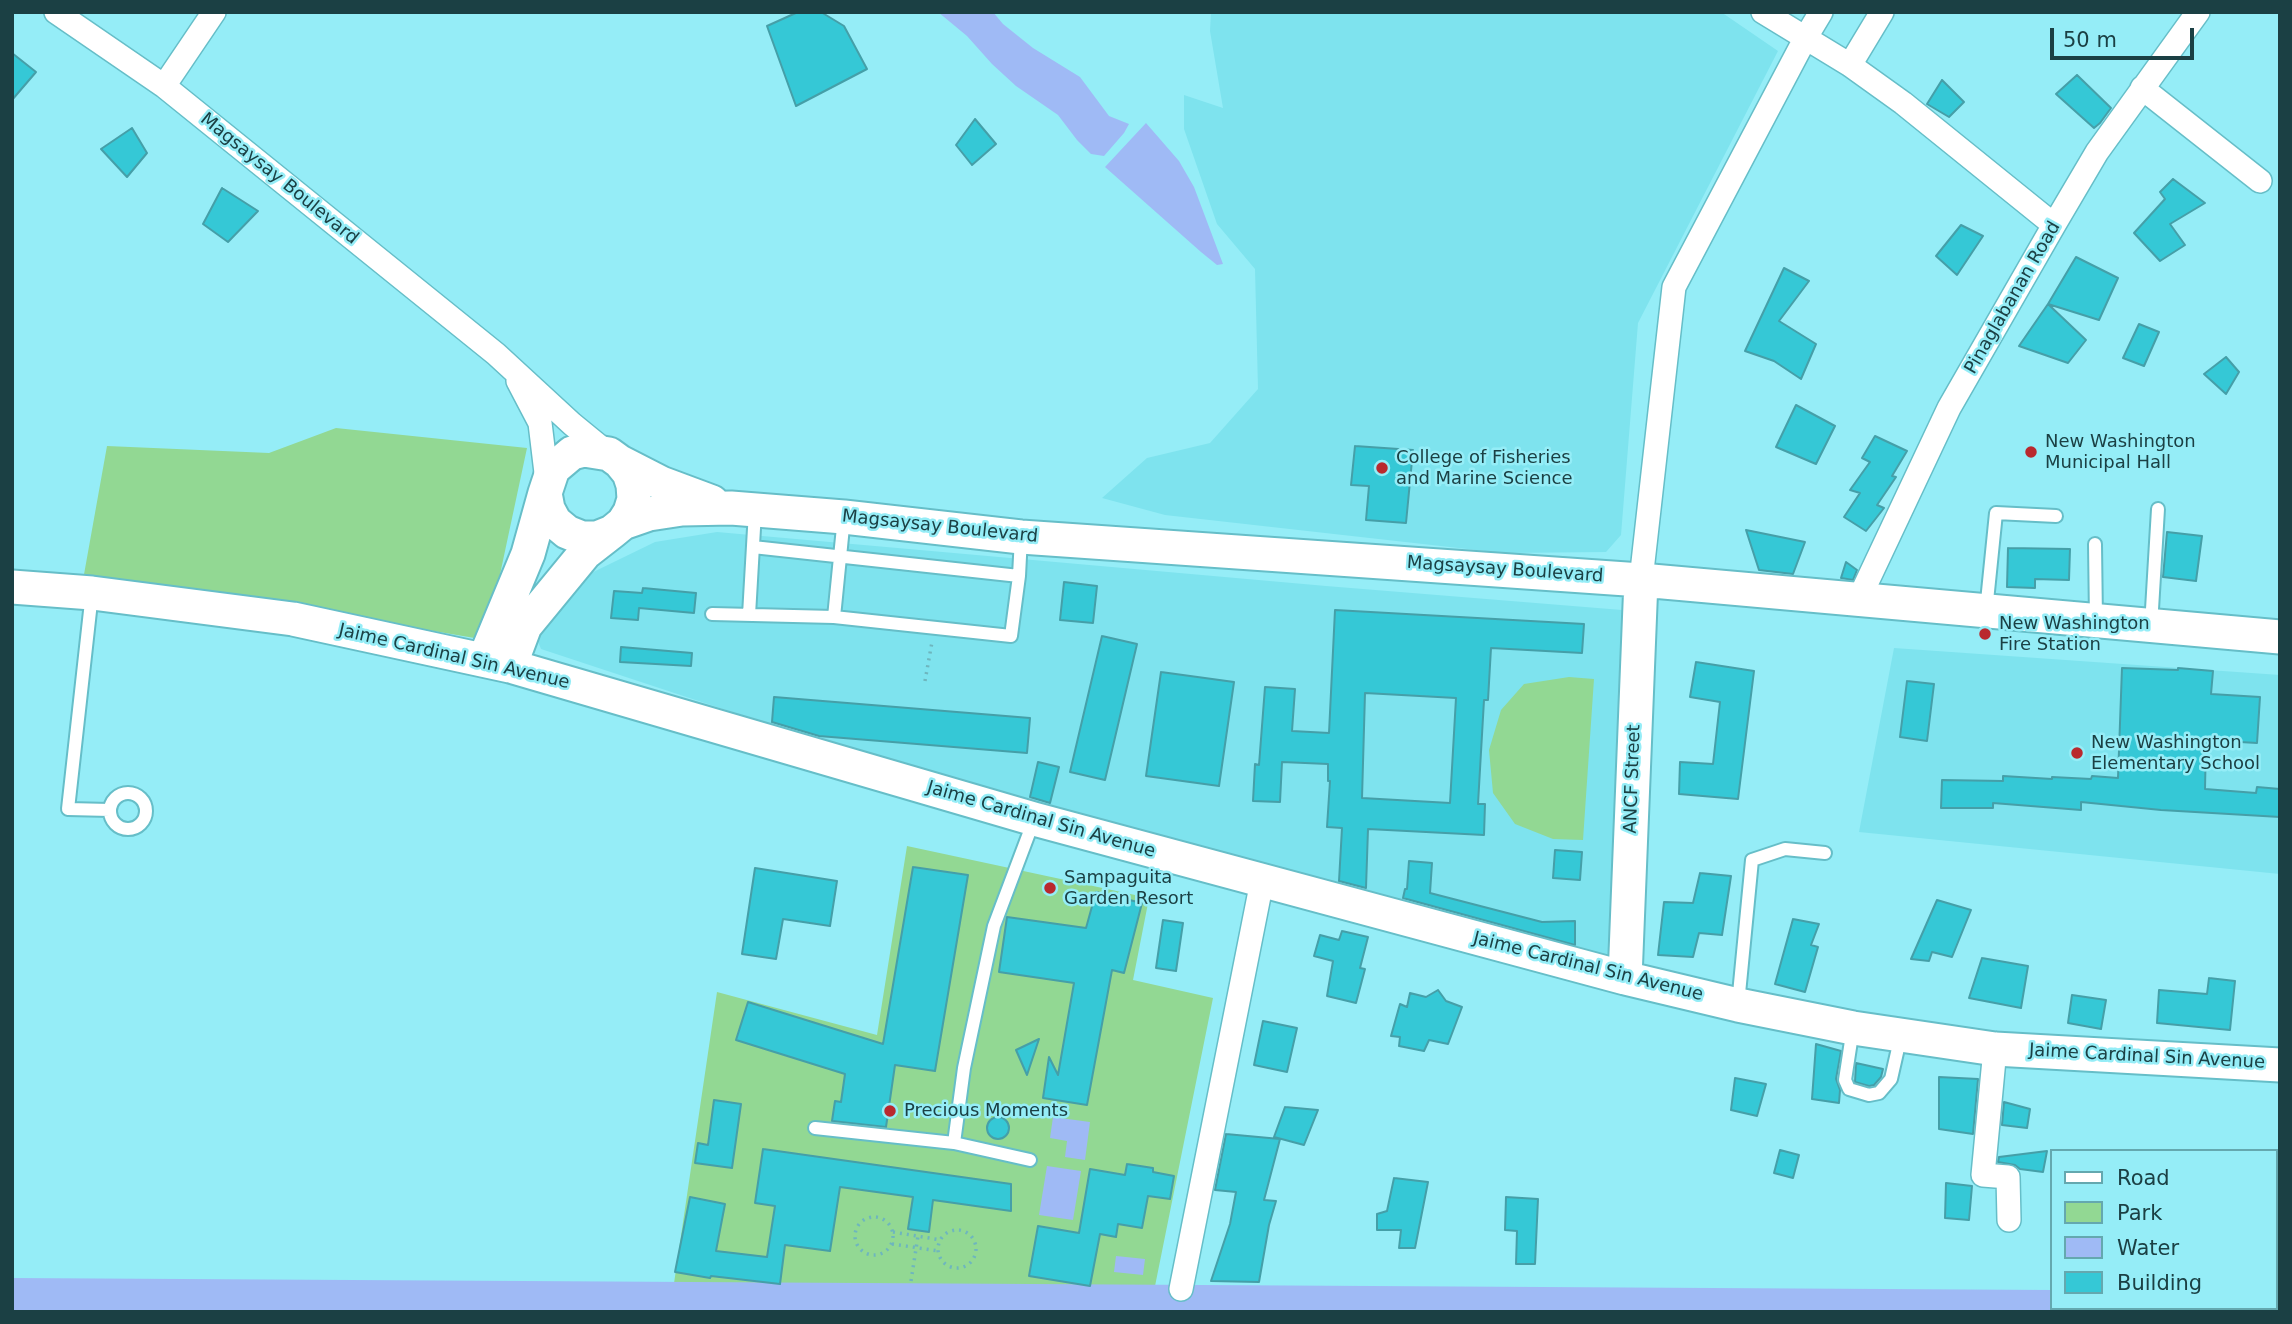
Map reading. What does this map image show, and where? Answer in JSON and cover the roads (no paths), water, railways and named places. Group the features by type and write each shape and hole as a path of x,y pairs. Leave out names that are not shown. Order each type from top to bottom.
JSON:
{"main road":[{"path":"584,450 615,458 629,473 633,485 634,499 630,512 617,528 597,538 582,538 567,532 555,522 548,509 546,487 553,469 572,453 584,450"},
{"name":"Magsaysay Boulevard","path":"615,458 661,483 743,509"},
{"name":"Magsaysay Boulevard","path":"497,663 546,487"},
{"name":"Magsaysay Boulevard","path":"497,663 585,553 617,528 649,514 682,509 743,509 844,517 1021,537 1641,580 2280,637"},
{"name":"ANCF Street","path":"1625,978 1641,580"},
{"name":"Jaime Cardinal Sin Avenue","path":"12,587 92,593 293,619 497,663 1034,819 1625,978 1738,1005 1853,1028 1996,1049 2280,1065"}],"street":[{"name":"Magsaysay Boulevard","path":"56,12 83,20 496,354 572,424 615,458"},
{"path":"164,86 214,12"},
{"path":"1763,12 1850,65 1902,103 2054,225"},
{"path":"1641,580 1674,287 1821,12"},
{"path":"1850,65 1882,12"},
{"name":"Pinaglabanan Road","path":"1858,601 1949,408 2054,225 2097,152 2198,12"},
{"path":"2142,88 2260,181"},
{"name":"Magsaysay Boulevard","path":"496,354 516,379 540,423 546,487"},
{"path":"1181,1289 1262,881"},
{"path":"1996,1049 1983,1175 2008,1177 2009,1220"}],"lane":[{"path":"743,509 753,547 749,615"},
{"path":"2151,626 2158,509"},
{"path":"1986,612 1996,513 2056,516"},
{"path":"834,617 844,517"},
{"path":"712,614 834,617 1012,636 1021,537"},
{"path":"2095,544 2096,620"},
{"path":"753,547 1019,576"},
{"path":"92,593 68,809 110,810"},
{"path":"954,1143 964,1068 994,926 1034,819"},
{"path":"1738,1005 1752,860 1785,849 1825,853"},
{"path":"1853,1028 1845,1080 1849,1089 1868,1095 1878,1093 1891,1079 1901,1035"},
{"path":"815,1128 954,1143 1030,1160"}],"water":[{"path":"938,12 993,12 1003,24 1033,48 1080,77 1109,116 1129,124 1124,133 1104,156 1091,154 1058,115 1016,86 967,36"},
{"path":"1146,123 1179,161 1194,187 1223,264 1217,265 1201,252 1105,167"},
{"path":"1053,1117 1090,1122 1085,1160 1065,1157 1067,1141 1050,1138"},
{"path":"1047,1166 1081,1171 1073,1220 1039,1215"},
{"path":"1116,1256 1145,1259 1143,1275 1114,1272"},
{"path":"12,1278 2050,1290 2050,1310 2278,1310 2280,1291 2280,1312 12,1312"}],"place":[{"name":"New Washington Municipal Hall","path":"2031,452"},
{"name":"College of Fisheries and Marine Science","path":"1382,468"},
{"name":"New Washington Fire Station","path":"1985,634"},
{"name":"New Washington Elementary School","path":"2077,753"},
{"name":"Sampaguita Garden Resort","path":"1050,888"},
{"name":"Precious Moments","path":"890,1111"}]}
